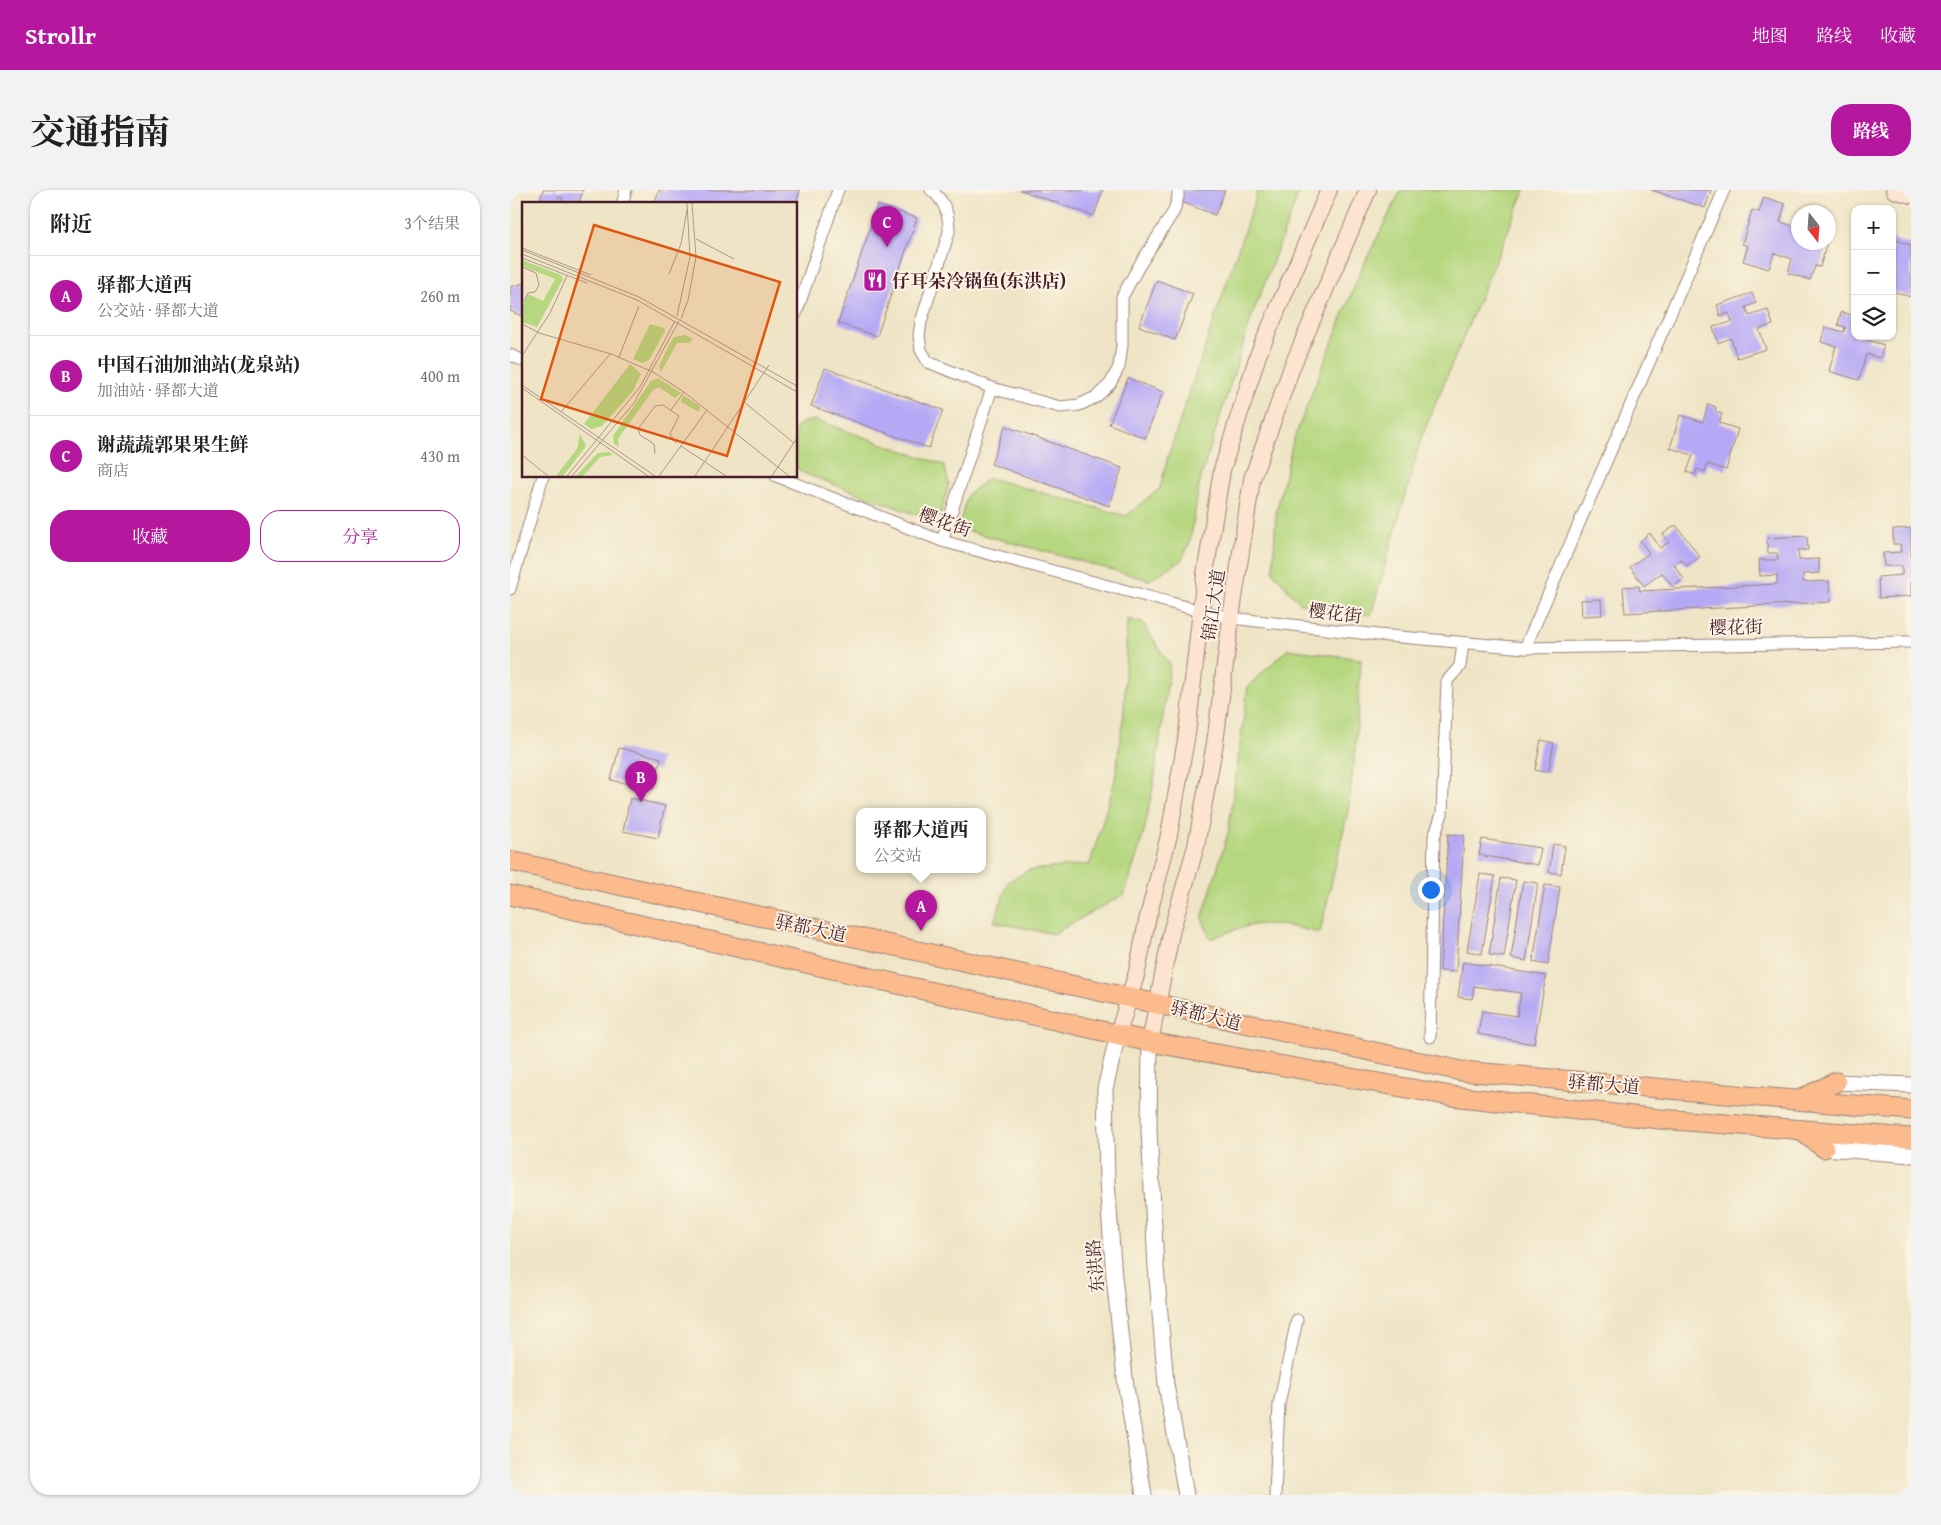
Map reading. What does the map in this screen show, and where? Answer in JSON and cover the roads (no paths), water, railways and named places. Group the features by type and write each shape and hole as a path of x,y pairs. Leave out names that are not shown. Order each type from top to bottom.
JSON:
{"main road":[{"name":"锦江大道","path":"1118,1034 1130,998 1168,835 1187,734 1201,611 1222,470 1258,355 1329,190"},
{"name":"锦江大道","path":"1150,1042 1172,928 1196,846 1215,743 1252,478 1292,367 1368,190"},
{"path":"1894,190 1911,195"},
{"name":"驿都大道","path":"510,861 1461,1071 1911,1110"},
{"name":"驿都大道","path":"510,896 1150,1042 1451,1096 1660,1119 1911,1138"},
{"path":"1799,1100 1836,1082"},
{"path":"1800,1130 1824,1148"}],"street":[{"path":"798,308 838,190"},
{"path":"931,190 946,206 949,232 921,322 919,336 921,350 928,362 992,388 1060,407 1079,405 1096,397 1110,384 1119,367 1122,346 1122,297 1174,211 1178,190"},
{"path":"1525,648 1724,190"},
{"path":"510,355 522,360"},
{"path":"942,541 992,388"},
{"path":"510,589 542,478"},
{"name":"樱花街","path":"781,478 942,541 1231,618 1378,635 1525,648 1911,642"},
{"path":"1430,1037 1434,837 1442,814 1448,681 1460,666 1463,643"},
{"name":"东洪路","path":"1118,1034 1105,1089 1107,1182 1114,1277 1126,1387 1144,1495"},
{"path":"1150,1042 1149,1129 1156,1267 1166,1384 1186,1495"},
{"path":"1836,1082 1911,1085"},
{"path":"1824,1148 1911,1156"},
{"path":"1275,1495 1279,1404 1297,1320"}],"place":[{"name":"谢蔬蔬郭果果生鲜","path":"887,247"},
{"name":"仔耳朵冷锅鱼(东洪店)","path":"875,280"},
{"name":"中国石油加油站(龙泉站)","path":"641,802"},
{"name":"驿都大道西","path":"921,931"}]}
